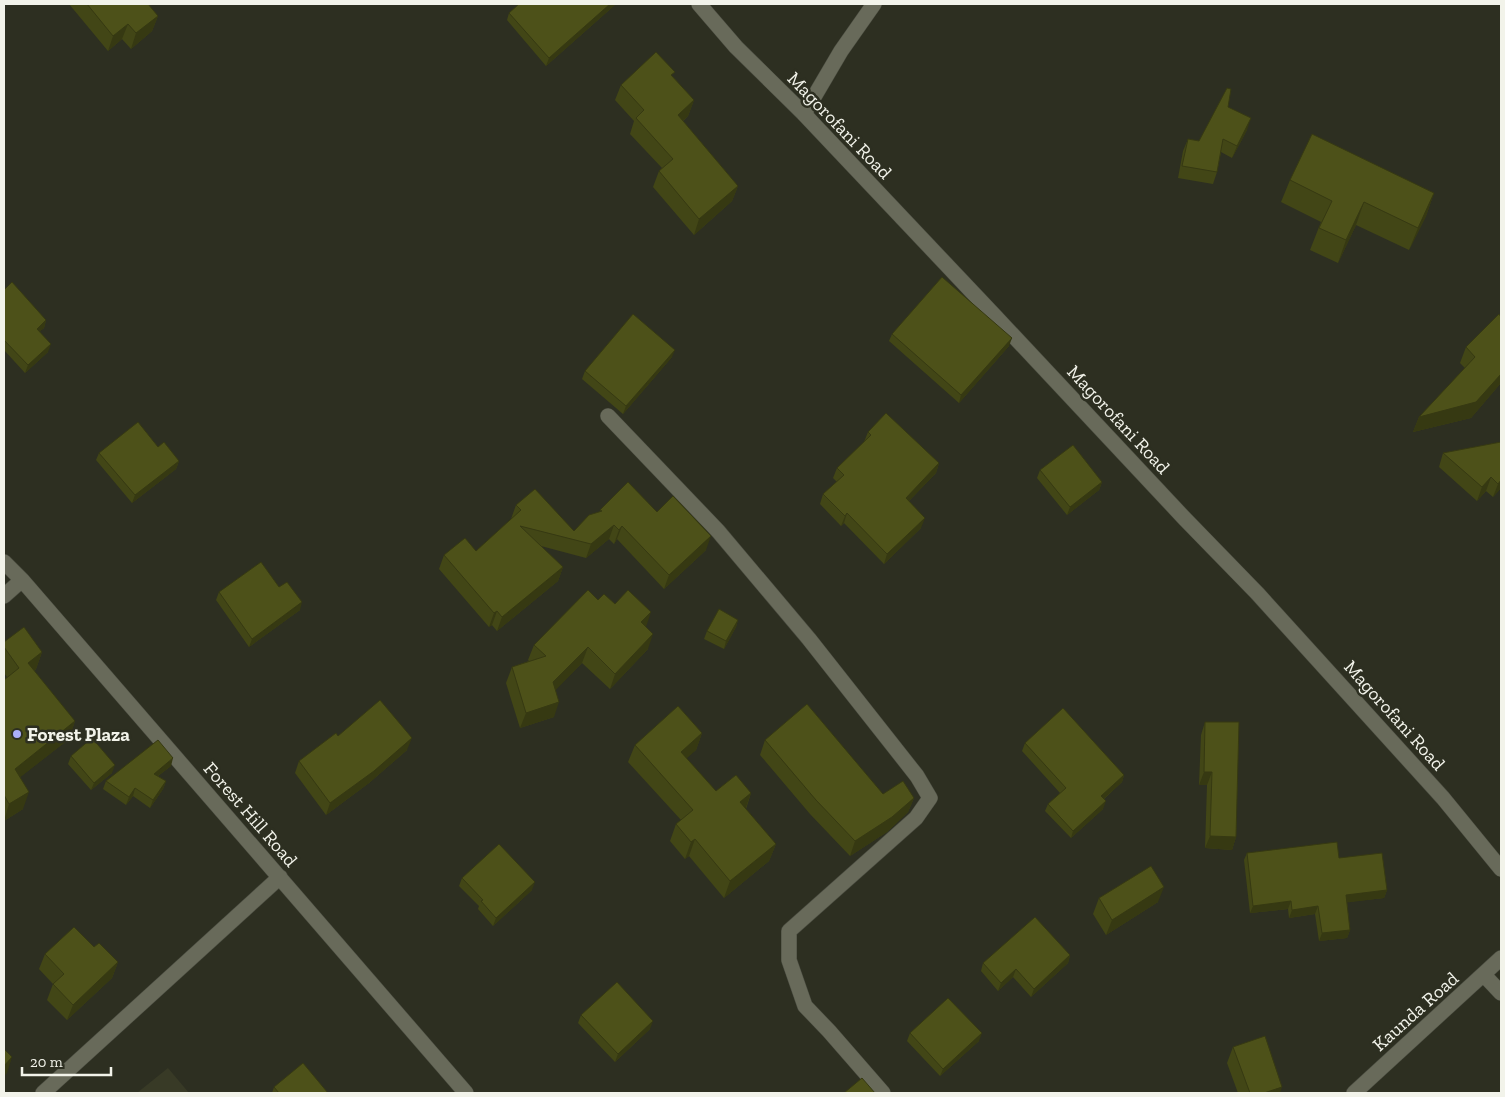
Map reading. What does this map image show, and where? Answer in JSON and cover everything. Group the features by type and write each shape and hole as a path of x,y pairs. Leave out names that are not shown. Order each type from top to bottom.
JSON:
{"street":[{"name":"Magorofani Road","path":"699,4 736,47 804,114 1257,593 1436,791 1501,869"},
{"path":"804,114 841,51 874,4"},
{"path":"608,416 718,531 809,639 918,776 930,798 916,818 789,931 789,960 805,1006 883,1093"},
{"name":"Forest Hill Road","path":"4,562 22,580 466,1093"},
{"path":"4,596 22,580"},
{"path":"43,1093 280,877"},
{"name":"Kaunda Road","path":"1354,1093 1501,958"},
{"path":"1484,975 1501,993"}],"shaded area":[{"path":"168,1068 189,1093 137,1093"}],"building":[{"path":"87,4 148,4 158,16 136,33 128,24 113,36"},
{"path":"519,4 610,4 549,58 509,13"},
{"path":"656,52 675,72 671,75 694,100 678,115 738,186 699,219 659,171 673,159 636,118 644,110 621,85"},
{"path":"1227,88 1231,89 1228,107 1251,118 1237,146 1223,139 1217,172 1182,166 1188,139 1199,141"},
{"path":"1312,134 1434,193 1418,228 1364,202 1346,240 1319,228 1332,201 1290,180"},
{"path":"942,277 1012,338 961,395 892,334"},
{"path":"12,282 46,320 37,329 51,344 28,365 4,340 4,290"},
{"path":"633,314 675,350 626,406 585,371"},
{"path":"1499,314 1501,317 1501,374 1476,402 1419,417 1475,357 1466,347"},
{"path":"886,413 939,463 906,498 925,518 887,554 847,513 845,516 823,494 844,475 837,468 871,435 868,432"},
{"path":"138,422 158,447 164,442 179,461 135,495 99,453"},
{"path":"1501,442 1501,480 1498,484 1491,477 1482,487 1443,453"},
{"path":"1073,445 1102,482 1070,507 1040,470"},
{"path":"628,482 657,512 673,496 711,536 669,575 622,526 619,530 614,525 591,544 520,526 563,567 502,617 497,611 494,613 444,555 465,538 476,551 521,510 516,505 535,489 574,531 589,515 602,511 600,510"},
{"path":"261,562 279,587 287,582 302,602 252,639 219,592"},
{"path":"588,590 598,600 604,594 615,604 628,590 651,612 641,622 653,634 615,674 588,647 553,682 559,702 526,713 512,667 546,656 534,645"},
{"path":"719,609 738,620 726,641 707,631"},
{"path":"24,627 42,652 28,663 75,721 15,769 29,792 9,804 4,795 4,680 19,668 4,647 4,642"},
{"path":"380,700 412,738 374,771 330,803 299,761 336,733 338,736"},
{"path":"807,704 883,794 903,781 914,798 892,817 855,841 816,800 765,740"},
{"path":"678,706 702,733 681,752 716,791 736,775 751,793 740,802 776,844 730,881 695,839 691,842 676,824 693,810 635,745"},
{"path":"1063,708 1124,775 1101,796 1106,801 1073,831 1048,804 1066,788 1025,743"},
{"path":"1205,722 1239,722 1236,837 1210,836 1212,772 1204,772"},
{"path":"92,738 115,765 94,783 71,756"},
{"path":"158,740 173,758 154,774 166,781 153,800 135,788 129,797 106,781"},
{"path":"1337,842 1339,858 1382,853 1387,890 1346,895 1350,930 1322,933 1318,906 1292,910 1291,901 1253,906 1247,853"},
{"path":"499,844 535,882 496,918 481,901 483,900 462,878"},
{"path":"1151,866 1164,887 1112,920 1099,898"},
{"path":"1035,917 1070,955 1034,989 1016,969 1001,983 983,963"},
{"path":"74,927 94,947 99,943 118,962 73,1005 53,984 64,974 45,954"},
{"path":"617,982 653,1021 618,1054 581,1015"},
{"path":"948,998 982,1033 943,1069 910,1033"},
{"path":"1265,1036 1282,1087 1264,1093 1250,1093 1233,1047"},
{"path":"4,1049 12,1057 4,1066"},
{"path":"303,1063 328,1093 279,1093 274,1087"},
{"path":"862,1078 875,1093 844,1093"}],"place":[{"name":"Forest Plaza","path":"17,734"}]}
